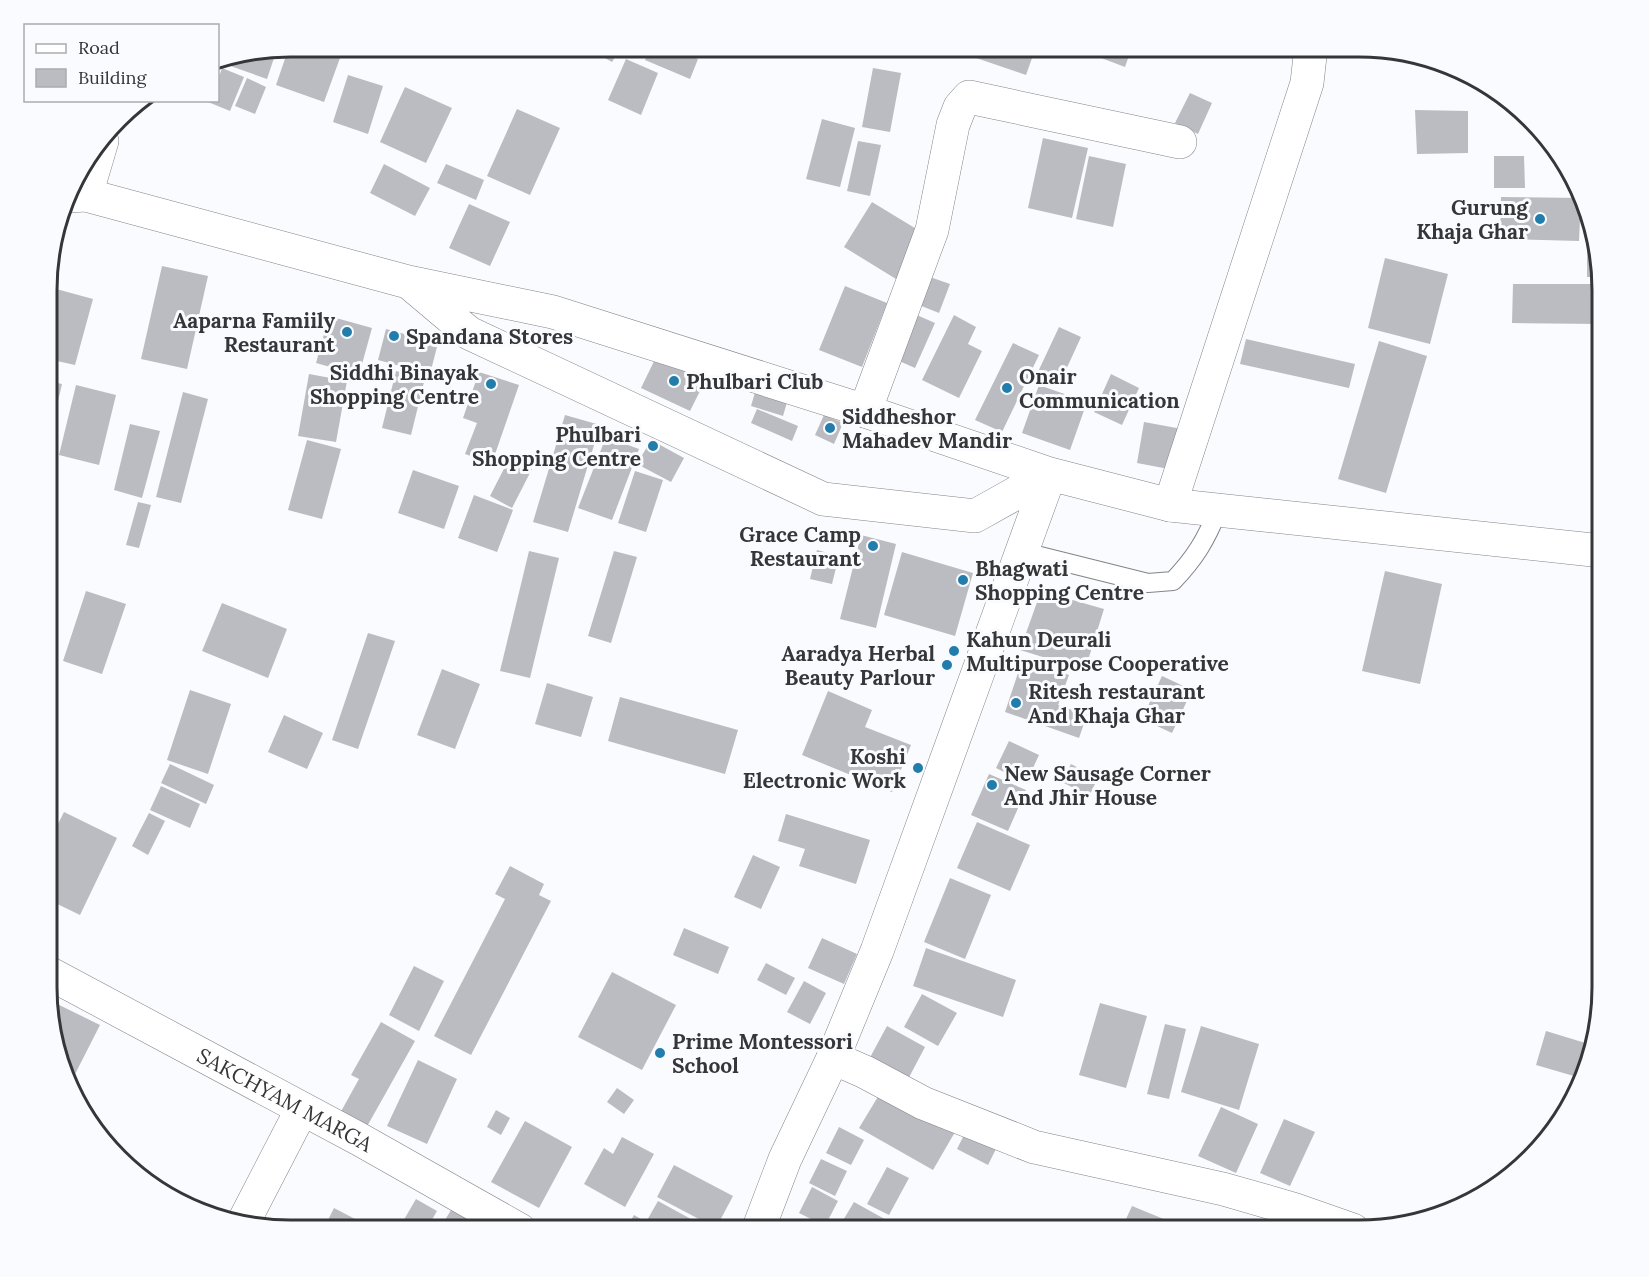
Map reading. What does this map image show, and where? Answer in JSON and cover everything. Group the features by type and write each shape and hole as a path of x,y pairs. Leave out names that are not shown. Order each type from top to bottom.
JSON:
{"main road":[{"path":"1170,505 1307,83 1310,57"},
{"path":"865,411 932,230 953,125 960,107 969,97 1180,142"},
{"path":"88,173 78,196 408,282 553,312 865,411 1050,474 1170,505 1592,550"},
{"path":"408,282 469,333 823,499 975,516 1050,474"},
{"path":"763,1220 785,1159 832,1058 881,940 1050,474"},
{"name":"SAKCHYAM MARGA","path":"57,977 359,1139 502,1220"},
{"path":"832,1058 865,1072 923,1103 1034,1147 1223,1189 1324,1220"},
{"path":"246,1216 302,1109"}],"lane":[{"path":"1023,552 1148,583 1173,581 1192,561 1218,510"}],"building":[{"path":"274,57 267,79 228,65"},
{"path":"286,57 340,57 324,102 276,85"},
{"path":"603,57 615,57 612,62"},
{"path":"646,57 693,57 698,59 690,79 645,60"},
{"path":"973,57 1032,57 1026,75"},
{"path":"1099,57 1128,57 1125,67"},
{"path":"626,59 658,73 641,115 608,100"},
{"path":"222,68 244,77 230,111 208,102 219,102 219,77"},
{"path":"873,68 901,73 890,132 862,127"},
{"path":"348,75 383,86 368,134 333,122"},
{"path":"247,78 266,87 255,114 235,106"},
{"path":"405,87 452,108 426,163 380,142"},
{"path":"1190,93 1212,103 1198,134 1175,123"},
{"path":"517,109 560,128 530,195 487,176"},
{"path":"1415,110 1468,111 1468,153 1417,154"},
{"path":"822,119 855,128 840,187 806,179"},
{"path":"1043,138 1088,148 1072,218 1028,208"},
{"path":"858,141 881,145 870,196 847,191"},
{"path":"1089,156 1126,164 1113,227 1076,219"},
{"path":"1494,156 1524,156 1525,188 1494,188"},
{"path":"384,164 430,188 415,216 370,193"},
{"path":"446,164 484,180 476,200 437,183"},
{"name":"Gurung Khaja Ghar","path":"1501,197 1573,198 1580,215 1579,241 1500,239"},
{"path":"872,202 923,233 896,279 844,247"},
{"path":"469,204 510,222 490,266 449,248"},
{"path":"1587,241 1587,241 1592,277 1587,277"},
{"path":"1385,258 1448,274 1430,344 1368,328"},
{"path":"162,266 208,276 187,369 141,359"},
{"path":"930,277 950,284 939,313 919,305"},
{"path":"1513,284 1592,284 1592,324 1512,323"},
{"path":"845,286 887,303 862,367 819,350"},
{"path":"57,289 93,299 75,365 57,361"},
{"path":"910,312 935,323 915,368 890,357"},
{"path":"954,315 976,327 968,344 982,351 959,398 922,380"},
{"path":"329,316 372,328 359,375 316,363"},
{"path":"1059,327 1081,337 1059,385 1037,374"},
{"path":"386,329 438,343 430,374 378,360"},
{"path":"1246,339 1355,364 1349,388 1240,364"},
{"path":"1379,341 1427,356 1386,493 1338,479"},
{"name":"Onair Communication","path":"1013,343 1039,355 1002,432 975,420"},
{"name":"Phulbari Club","path":"659,351 708,375 690,411 641,388"},
{"path":"396,371 425,378 411,435 382,428"},
{"path":"479,372 519,385 492,463 465,454 477,423 463,418"},
{"path":"309,374 347,381 336,442 298,436"},
{"path":"1111,374 1139,388 1122,425 1094,412"},
{"path":"57,383 62,384 57,406"},
{"path":"76,385 116,395 99,465 59,455"},
{"path":"1039,385 1087,402 1070,450 1022,433"},
{"path":"756,389 788,399 783,416 751,406"},
{"path":"183,392 208,399 181,503 156,497"},
{"path":"757,409 798,426 792,441 751,423"},
{"path":"565,415 600,425 568,532 533,522"},
{"path":"824,415 843,423 834,444 815,435"},
{"path":"1144,422 1182,429 1174,470 1137,463"},
{"path":"130,424 160,431 142,498 114,490"},
{"path":"606,437 639,449 612,520 578,508"},
{"path":"307,440 341,449 322,519 288,510"},
{"path":"651,440 684,458 671,482 637,464"},
{"path":"510,457 532,469 512,508 490,496"},
{"path":"413,470 459,486 444,529 398,513"},
{"path":"635,471 663,480 646,532 618,523"},
{"path":"474,495 513,510 497,552 458,538"},
{"path":"138,502 151,505 139,548 126,545"},
{"path":"861,535 896,544 876,628 840,619"},
{"path":"817,550 839,556 832,584 810,579"},
{"path":"529,551 559,558 530,678 500,671"},
{"path":"614,551 637,557 611,643 588,636"},
{"path":"902,552 973,573 955,636 884,615"},
{"path":"1385,571 1442,584 1420,684 1362,671"},
{"path":"86,591 126,604 102,674 63,661"},
{"path":"1041,591 1104,609 1085,670 1020,650"},
{"path":"222,603 287,629 268,678 202,651"},
{"path":"368,633 395,641 358,749 332,740"},
{"path":"1023,658 1069,675 1058,705 1087,715 1079,738 1005,712"},
{"path":"442,669 480,684 455,749 417,735"},
{"path":"1162,676 1192,690 1172,733 1142,719"},
{"path":"547,683 593,697 581,737 535,724"},
{"path":"190,690 231,704 208,774 167,760"},
{"path":"828,691 872,710 865,727 911,745 892,792 802,755"},
{"path":"620,697 738,730 725,774 608,741"},
{"path":"284,715 323,733 307,769 268,752"},
{"path":"1009,741 1039,755 1026,783 996,768"},
{"path":"170,764 214,785 206,804 161,783"},
{"path":"1071,764 1098,778 1089,796 1062,782"},
{"path":"989,774 1026,790 1008,831 971,815"},
{"path":"161,786 200,804 190,828 150,810"},
{"path":"64,812 117,838 80,915 57,904 57,826"},
{"path":"149,813 165,821 148,855 132,846"},
{"path":"786,814 870,840 856,884 799,866 805,849 778,841"},
{"path":"977,822 1030,845 1010,891 957,868"},
{"path":"753,855 780,867 761,909 734,897"},
{"path":"510,866 544,884 539,895 551,901 471,1055 434,1036 505,899 495,894"},
{"path":"950,878 991,895 965,959 924,942"},
{"path":"684,928 729,947 718,974 673,955"},
{"path":"822,938 857,954 844,984 808,968"},
{"path":"926,948 1016,980 1003,1017 913,986"},
{"path":"766,963 795,978 786,995 757,980"},
{"path":"414,966 444,981 419,1031 389,1015"},
{"path":"612,972 676,1005 642,1070 578,1037"},
{"path":"804,981 826,993 810,1024 787,1012"},
{"path":"922,994 957,1013 938,1046 904,1027"},
{"path":"1100,1003 1147,1016 1126,1088 1079,1075"},
{"path":"57,1004 100,1025 75,1075 61,1033"},
{"path":"381,1022 415,1041 365,1130 339,1115 359,1079 351,1075"},
{"path":"1165,1024 1186,1029 1169,1099 1147,1094"},
{"path":"887,1026 925,1047 906,1083 867,1063"},
{"path":"1201,1026 1259,1044 1239,1110 1181,1092"},
{"path":"1546,1031 1585,1043 1574,1076 1536,1065"},
{"path":"418,1060 457,1079 427,1144 387,1126"},
{"path":"617,1088 634,1100 624,1114 607,1102"},
{"path":"882,1090 955,1132 933,1170 859,1128"},
{"path":"1221,1107 1258,1124 1236,1173 1198,1156"},
{"path":"496,1110 510,1118 501,1135 487,1127"},
{"path":"1284,1119 1315,1132 1290,1186 1260,1173"},
{"path":"525,1121 572,1147 539,1208 491,1182"},
{"path":"839,1127 864,1140 851,1165 826,1153"},
{"path":"967,1129 998,1145 988,1165 957,1149"},
{"path":"622,1137 654,1154 625,1207 584,1184 604,1148 613,1154"},
{"path":"821,1159 847,1171 835,1196 809,1183"},
{"path":"674,1165 733,1196 720,1220 701,1220 657,1197"},
{"path":"887,1167 909,1178 889,1215 867,1204"},
{"path":"812,1187 838,1201 828,1220 813,1220 799,1213"},
{"path":"416,1199 437,1211 432,1220 404,1220"},
{"path":"658,1201 693,1220 647,1220"},
{"path":"854,1202 886,1220 843,1220"},
{"path":"1132,1206 1166,1220 1126,1220"},
{"path":"334,1208 357,1220 328,1220"},
{"path":"451,1210 468,1220 445,1220"},
{"path":"634,1215 643,1220 631,1220"}],"place":[{"name":"Gurung Khaja Ghar","path":"1540,219"},
{"name":"Aaparna Famiily Restaurant","path":"347,332"},
{"name":"Spandana Stores","path":"394,336"},
{"name":"Phulbari Club","path":"674,381"},
{"name":"Siddhi Binayak Shopping Centre","path":"491,384"},
{"name":"Onair Communication","path":"1007,388"},
{"name":"Siddheshor Mahadev Mandir","path":"830,428"},
{"name":"Phulbari Shopping Centre","path":"653,446"},
{"name":"Grace Camp Restaurant","path":"873,546"},
{"name":"Bhagwati Shopping Centre","path":"963,580"},
{"name":"Kahun Deurali Multipurpose Cooperative","path":"954,651"},
{"name":"Aaradya Herbal Beauty Parlour","path":"947,665"},
{"name":"Ritesh restaurant And Khaja Ghar","path":"1016,703"},
{"name":"Koshi Electronic Work","path":"918,768"},
{"name":"New Sausage Corner And Jhir House","path":"992,785"},
{"name":"Prime Montessori School","path":"660,1053"}]}
